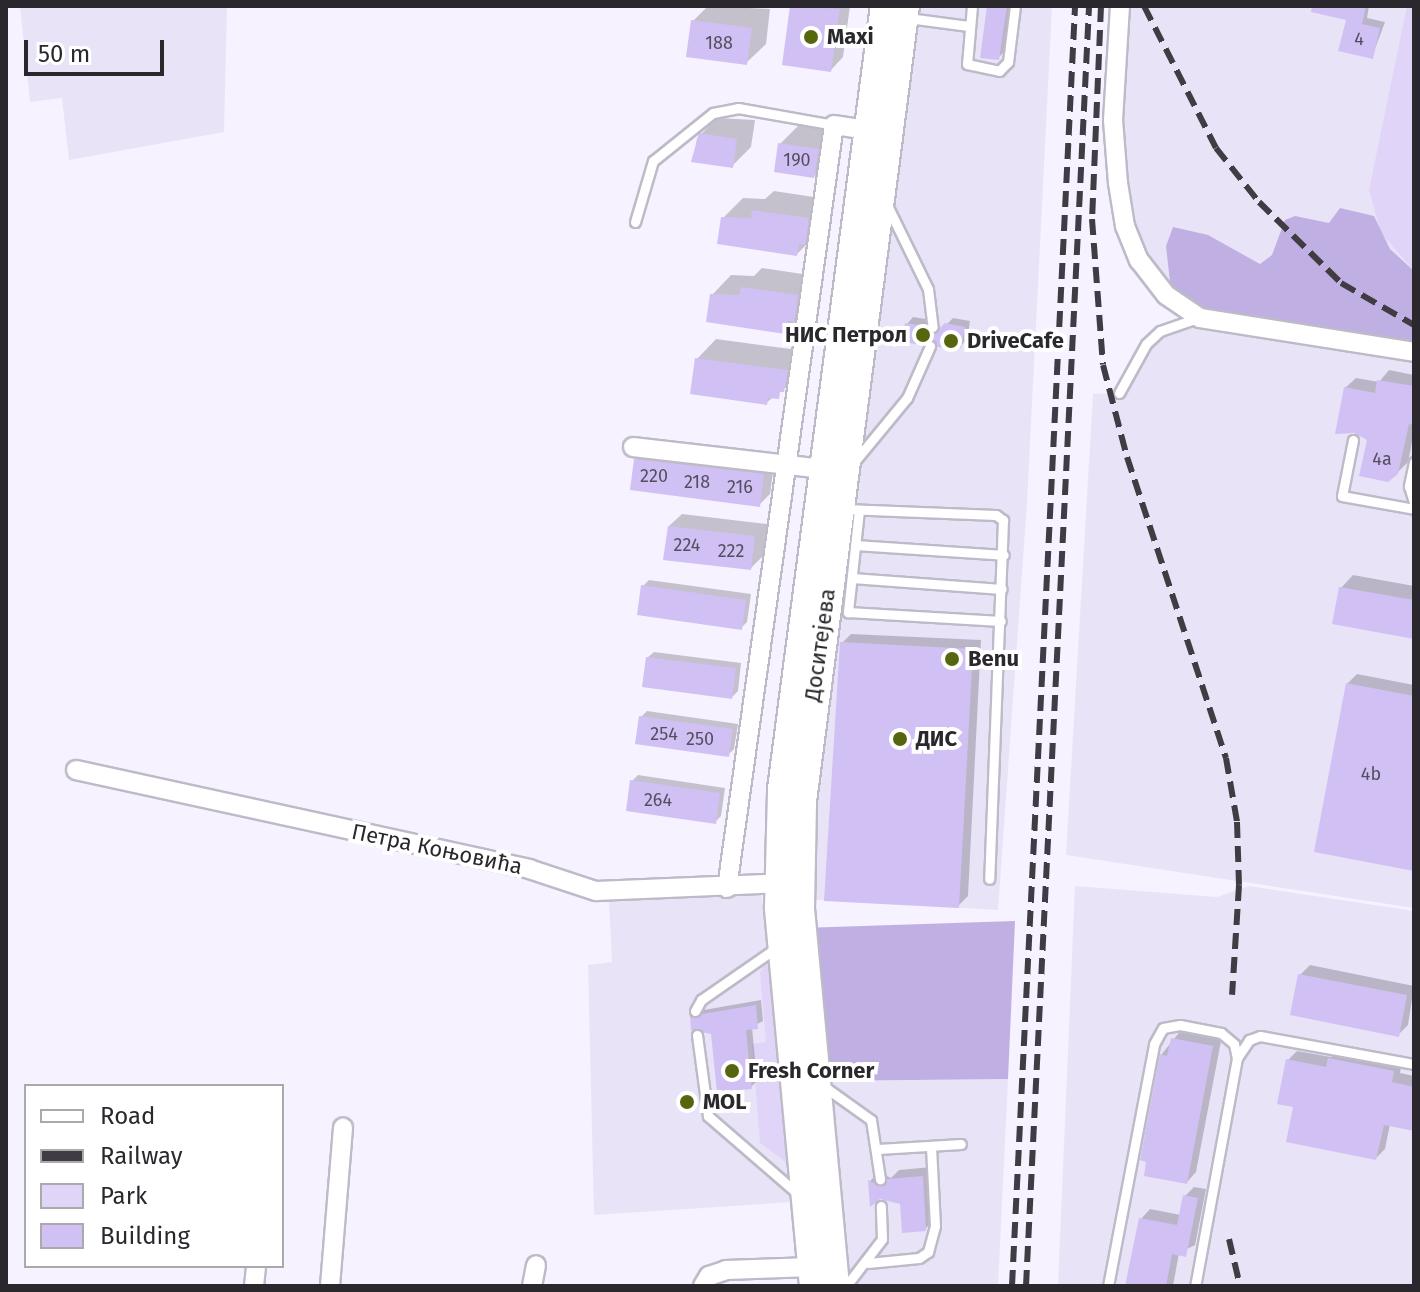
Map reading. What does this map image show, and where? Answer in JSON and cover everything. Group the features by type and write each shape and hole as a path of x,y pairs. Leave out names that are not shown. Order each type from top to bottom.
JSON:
{"main road":[{"name":"Доситејева","path":"835,1286 816,1081 789,883 786,749 838,508 833,473 878,132 898,10"},
{"name":"Доситејева","path":"833,473 880,193 878,132"},
{"name":"Доситејева","path":"789,883 782,944 813,1276"}],"street":[{"path":"1120,6 1113,120 1125,226 1139,260 1166,295 1200,318 1414,352"},
{"path":"727,888 834,125 878,132"},
{"path":"633,447 833,473"},
{"name":"Петра Коњовића","path":"76,770 529,869 596,891 727,888 789,883"},
{"path":"330,1286 343,1128"},
{"path":"532,1286 536,1265"},
{"path":"703,1286 709,1276 726,1270 813,1276"}],"lane":[{"path":"972,6 967,64 999,71 1008,62 1015,6"},
{"path":"898,10 968,26"},
{"path":"635,222 653,161 713,113 738,108 834,125"},
{"path":"880,193 928,289 933,327"},
{"path":"1119,393 1146,344 1160,331 1200,318"},
{"path":"833,473 907,398 930,346"},
{"path":"1353,440 1342,496 1414,509"},
{"path":"1414,462 1409,486 1414,502"},
{"path":"989,879 1001,621 1002,589 1004,555 1004,525 996,515 838,508 855,545 850,612 1001,621"},
{"path":"855,545 1004,555"},
{"path":"852,578 1002,589"},
{"path":"695,1011 701,1000 782,944"},
{"path":"1108,1286 1158,1036 1163,1028 1180,1025 1221,1033 1234,1044 1237,1058 1195,1286"},
{"path":"697,1035 708,1116 806,1200"},
{"path":"1237,1058 1249,1040 1260,1036 1414,1064"},
{"path":"816,1081 862,1110 871,1120 878,1149 880,1179"},
{"path":"878,1149 961,1144"},
{"path":"868,1263 919,1258 928,1252 935,1226 931,1146"},
{"path":"846,1286 868,1263 882,1239 881,1206"}],"shaded area":[{"path":"20,6 227,6 224,132 69,160 62,98 30,102"},
{"path":"905,6 1052,6 1027,503 998,910 800,899"},
{"path":"1120,6 1414,6 1414,908 1066,855 1093,394 1119,393 1160,331 1199,318 1139,260 1118,183"},
{"path":"1340,208 1374,216 1390,249 1414,271 1414,352 1200,318 1170,282 1166,246 1173,227 1208,235 1260,264 1272,255 1285,220 1295,216 1329,223"},
{"path":"1075,886 1217,897 1249,886 1414,911 1414,1286 1058,1286"},
{"name":"MOL","path":"761,889 793,1202 594,1215 588,965 612,962 609,901"},
{"path":"1015,921 1008,1079 816,1081 802,928"},
{"path":"1008,1079 998,1286 835,1286 816,1081"}],"green space":[{"path":"1407,6 1414,6 1414,271 1381,233 1369,190"},
{"path":"766,962 769,965 787,1163 760,1143 752,1044 766,1042 760,973"}],"building":[{"path":"790,6 840,9 831,72 782,65"},
{"path":"987,6 1007,6 999,60 980,58"},
{"path":"1312,6 1366,6 1362,24 1380,28 1373,59 1338,51 1346,20 1311,12"},
{"path":"691,20 752,28 747,65 686,57"},
{"path":"699,133 737,139 733,168 691,162"},
{"path":"778,143 819,149 814,178 774,172"},
{"path":"752,210 809,218 805,245 799,244 797,256 717,244 721,217 751,218"},
{"path":"741,287 798,295 794,322 788,321 786,334 706,322 710,294 739,295"},
{"name":"НИС Петрол","path":"905,323 925,326 933,334 945,323 965,327 961,348 937,347 930,339 922,345 902,342"},
{"path":"695,358 788,370 784,392 780,392 779,399 768,398 767,405 690,394"},
{"path":"1377,380 1414,386 1414,425 1409,424 1398,474 1388,482 1359,476 1367,440 1354,433 1335,434 1344,387 1375,393"},
{"path":"634,459 764,474 760,507 630,490"},
{"path":"668,526 755,536 751,570 663,560"},
{"path":"641,585 746,600 742,630 637,615"},
{"path":"1339,587 1414,600 1414,639 1332,624"},
{"name":"ДИС","path":"840,642 973,649 959,908 824,901"},
{"path":"646,657 736,668 732,699 642,687"},
{"path":"1346,683 1414,696 1414,871 1314,852"},
{"path":"639,716 733,729 729,757 635,744"},
{"path":"630,780 720,793 716,824 626,811"},
{"path":"1298,974 1407,995 1399,1037 1290,1015"},
{"path":"756,1005 758,1029 746,1030 752,1089 717,1092 711,1034 691,1030 690,1016"},
{"path":"1171,1038 1213,1046 1187,1184 1144,1176 1146,1162 1140,1160 1160,1054 1167,1056"},
{"path":"1328,1058 1394,1071 1392,1082 1414,1087 1414,1131 1384,1125 1376,1160 1286,1142 1293,1107 1277,1104 1286,1059 1326,1067"},
{"path":"923,1176 926,1231 902,1233 900,1204 880,1199 870,1207 868,1180 880,1186 887,1179"},
{"path":"1183,1195 1198,1198 1186,1257 1172,1254 1166,1286 1125,1286 1139,1218 1177,1225"}],"railway":[{"path":"1012,1286 1075,6"},
{"path":"1026,1286 1089,6"},
{"path":"1101,6 1092,219 1103,365 1127,457 1226,758 1237,822 1239,885 1232,995"},
{"path":"1144,6 1216,148 1259,202 1341,283 1414,325"},
{"path":"1229,1239 1240,1286"}],"place":[{"name":"Maxi","path":"811,37"},
{"name":"НИС Петрол","path":"923,335"},
{"name":"DriveCafe","path":"951,341"},
{"name":"Benu","path":"952,659"},
{"name":"ДИС","path":"900,739"},
{"name":"Fresh Corner","path":"732,1071"},
{"name":"MOL","path":"687,1102"}]}
